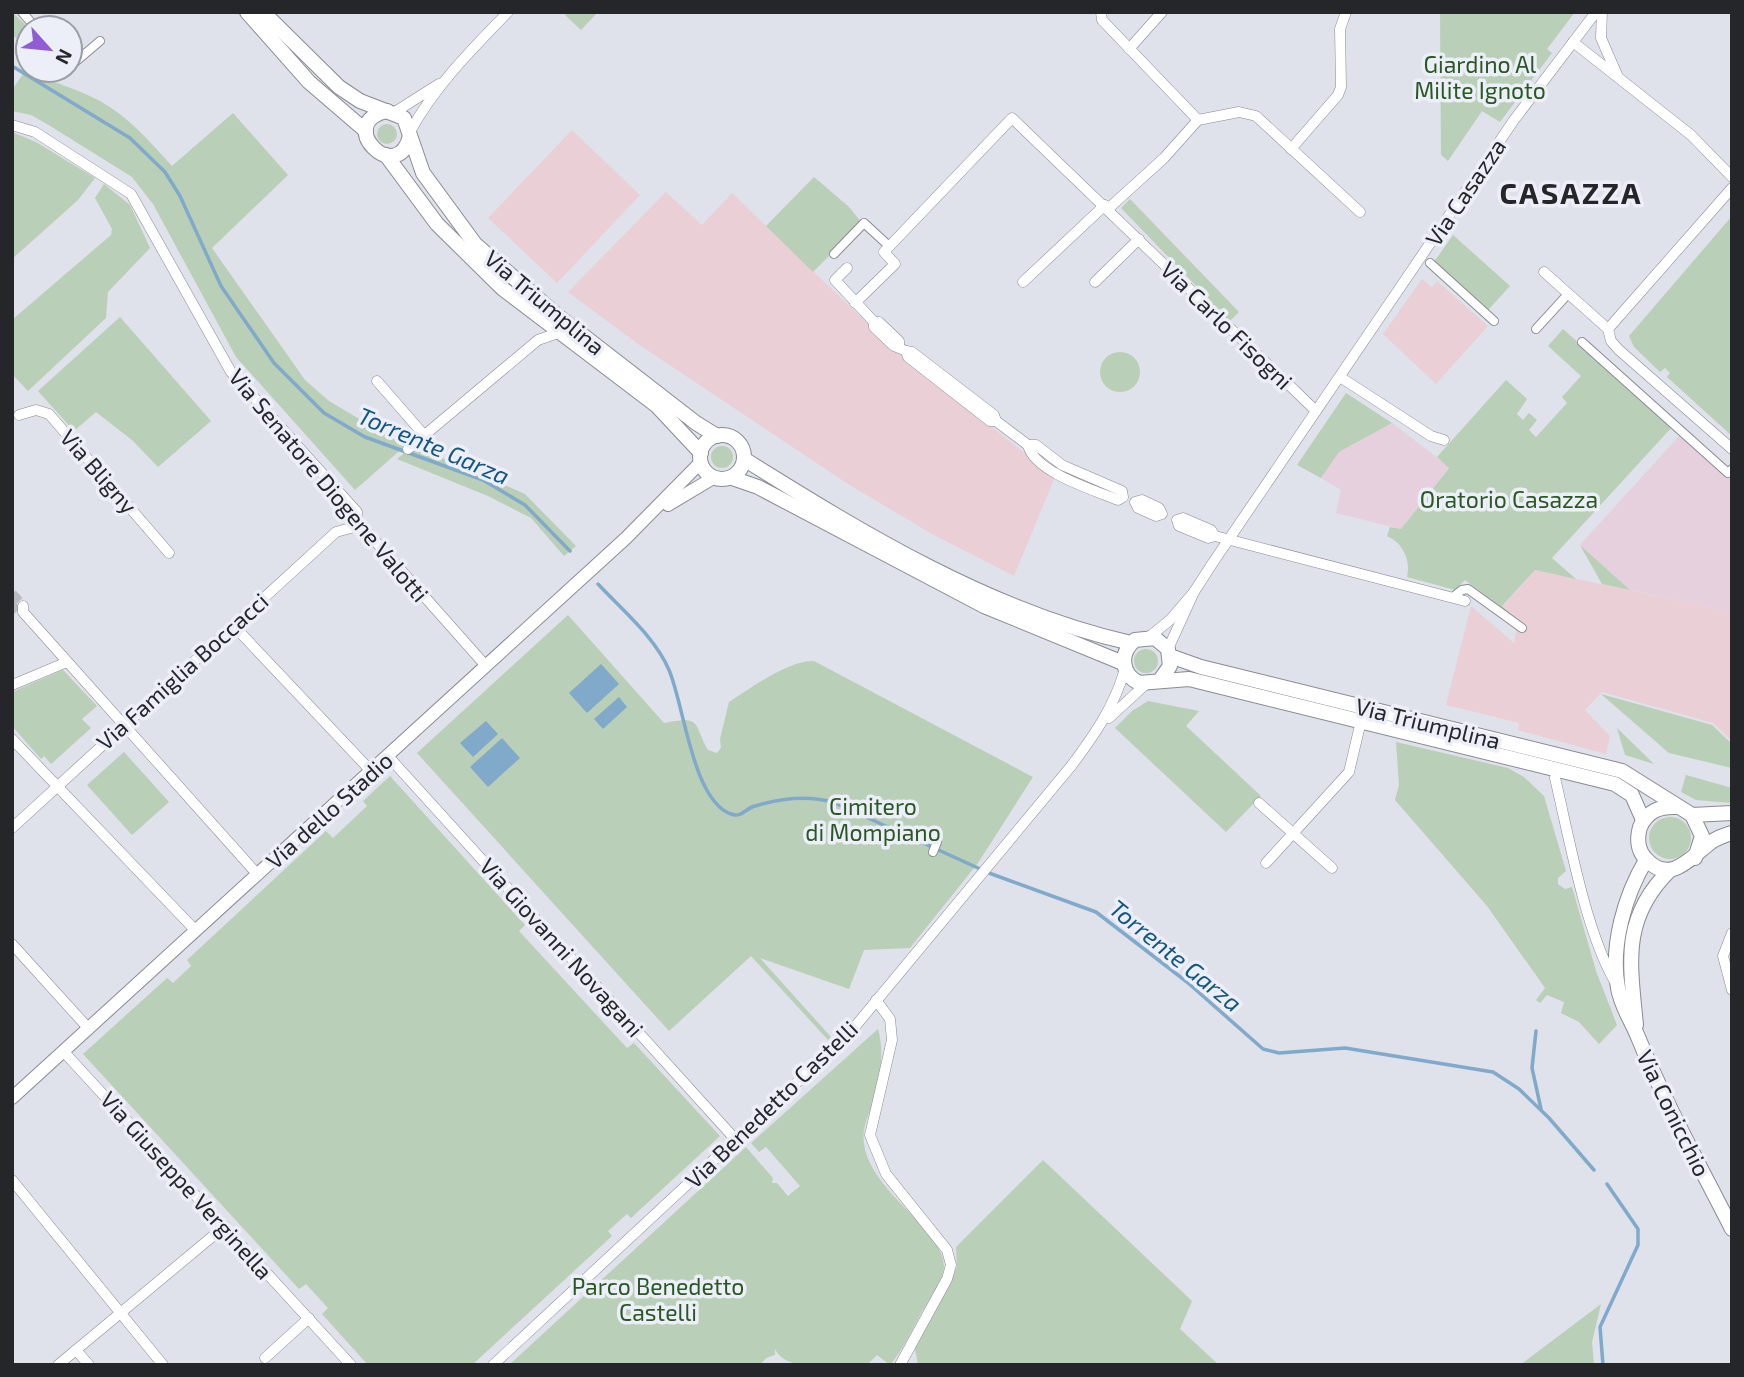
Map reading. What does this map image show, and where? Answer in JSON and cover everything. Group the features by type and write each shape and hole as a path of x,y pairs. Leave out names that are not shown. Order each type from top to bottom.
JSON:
{"main road":[{"name":"Via Triumplina","path":"247,12 309,82 366,131 371,147 386,155 418,202 465,253 558,333 657,406 701,457 705,471 713,478"},
{"path":"263,12 339,87 360,101 391,112"},
{"name":"Via Triumplina","path":"391,112 404,118 423,173 475,244 558,316 696,423 717,436 736,439 744,452 744,460 897,547 999,600 1078,630 1131,643"},
{"path":"366,131 373,117 391,112"},
{"path":"386,155 402,151 410,134"},
{"path":"701,457 706,442 717,436"},
{"path":"732,478 740,470 744,460"},
{"path":"713,478 732,478 758,487 993,611 1124,666 1133,680 1153,682 1169,670 1169,653"},
{"name":"Via Triumplina","path":"1149,637 1160,641 1169,653 1211,670 1622,771 1639,779 1692,815"},
{"path":"1124,666 1125,652 1131,643 1149,637"},
{"name":"Via Triumplina","path":"1153,682 1189,679 1557,769 1628,790 1643,820 1638,844 1646,860"},
{"path":"1643,820 1664,806 1677,807"},
{"path":"1695,858 1702,836 1692,815 1732,813"},
{"path":"1646,860 1670,870 1684,867 1713,840 1732,833"},
{"name":"Via Conicchio","path":"1646,860 1635,879 1621,922 1617,985 1622,1005 1657,1083 1732,1229"},
{"name":"Via Conicchio","path":"1636,1034 1630,979 1634,924 1651,890 1670,870"}],"street":[{"path":"410,134 420,113 446,80 508,12"},
{"path":"1101,12 1102,20 1198,120"},
{"path":"1129,49 1162,12"},
{"path":"1291,149 1338,95 1341,87 1340,29 1346,12"},
{"name":"Via Casazza","path":"1149,637 1170,620 1194,592 1514,120 1596,12"},
{"path":"1602,12 1601,38 1618,77"},
{"path":"84,55 100,41"},
{"path":"1573,42 1691,135 1732,177"},
{"path":"391,112 446,80"},
{"path":"1023,282 1164,158 1198,120 1247,112 1256,116 1360,212"},
{"name":"Via Carlo Fisogni","path":"889,247 1012,118 1107,206 1228,329 1316,411"},
{"name":"Via Senatore Diogene Valotti","path":"12,125 34,132 131,194 223,361 248,393 358,512 358,526 368,533 486,666"},
{"path":"1608,329 1732,188"},
{"path":"834,254 864,223 889,247 884,252 895,264 855,303"},
{"path":"1095,282 1139,239"},
{"path":"1430,263 1494,321"},
{"path":"847,268 835,280 874,322 874,327 894,346 912,352 994,415 996,421 1028,445 1035,445 1062,465 1122,491 1123,497 1135,502 1142,500 1159,508 1162,514 1177,520 1183,518 1211,530 1215,536 1227,542 1465,601"},
{"path":"1544,272 1608,329 1611,341 1619,350 1732,449"},
{"path":"1536,329 1568,293"},
{"name":"Via Triumplina","path":"408,449 538,340 558,333"},
{"path":"1582,342 1728,473 1732,469"},
{"path":"1340,376 1431,436 1444,440"},
{"path":"377,381 424,435"},
{"name":"Via Bligny","path":"19,415 36,410 49,414 169,553"},
{"name":"Via dello Stadio","path":"12,1098 626,538 701,457"},
{"name":"Via dello Stadio","path":"644,520 713,478"},
{"name":"Via Famiglia Boccacci","path":"12,828 335,532 358,526"},
{"path":"1454,597 1462,590 1468,589 1522,628"},
{"name":"Via Casazza","path":"1169,653 1194,592"},
{"path":"21,609 258,875"},
{"path":"233,625 371,771"},
{"path":"12,685 67,662"},
{"name":"Via Benedetto Castelli","path":"1104,723 1116,698 1124,666"},
{"name":"Via Benedetto Castelli","path":"493,1365 827,1056 991,863 1104,723 1153,682"},
{"path":"1266,863 1349,772 1361,721"},
{"path":"12,739 55,787 71,797 196,931"},
{"name":"Via Giovanni Novagani","path":"388,756 736,1140"},
{"path":"1557,769 1558,790 1592,921 1603,960 1617,985"},
{"path":"1259,803 1332,867"},
{"path":"933,852 937,842"},
{"path":"1732,933 1723,956 1732,990"},
{"path":"12,944 89,1029"},
{"path":"876,1000 890,1019 892,1040 870,1135 886,1174 943,1244 951,1265 947,1279 900,1365"},
{"name":"Via Giuseppe Verginella","path":"64,1052 351,1365"},
{"path":"12,1180 163,1365"},
{"path":"58,1365 225,1226"},
{"path":"265,1358 309,1318"},
{"path":"76,1350 89,1365"}],"shaded area":[{"path":"572,130 640,195 557,283 488,218"},
{"path":"666,192 702,225 732,193 895,350 1055,477 1014,576 932,534 848,484 638,344 568,292"},
{"path":"1422,279 1432,287 1437,281 1488,326 1436,384 1383,334"},
{"path":"1392,423 1449,467 1401,529 1336,513 1341,490 1321,478 1339,452"},
{"path":"1680,435 1732,481 1732,612 1630,590 1580,545"},
{"path":"1535,570 1732,612 1732,741 1713,723 1602,692 1585,710 1610,736 1606,754 1518,730 1519,723 1446,705 1471,606 1514,643 1518,621 1502,607"}],"green space":[{"path":"12,12 14,36 12,35"},
{"path":"568,12 598,12 581,30 565,15"},
{"name":"Giardino Al Milite Ignoto","path":"1440,12 1575,12 1547,49 1552,53 1500,122 1482,111 1448,161 1441,155"},
{"path":"16,84 61,84 91,96 111,107 139,130 172,166 233,113 288,175 212,248 305,380 329,401 405,446 355,490 236,357 153,204 132,177 31,115 12,111 12,90"},
{"path":"387,124 394,127 397,134 394,141 387,144 380,141 377,134 380,127"},
{"path":"12,132 36,142 95,178 78,200 12,259"},
{"path":"814,177 848,206 862,223 813,272 766,226"},
{"path":"104,184 130,205 150,248 108,292 106,318 28,391 12,374 12,320 111,235 112,229 95,198"},
{"path":"1130,199 1239,312 1230,321 1121,208"},
{"path":"1732,216 1732,436 1667,377 1670,373 1665,368 1660,372 1634,347 1629,336"},
{"path":"1453,235 1510,286 1488,310 1434,262"},
{"path":"120,317 211,421 158,467 132,440 96,412 74,431 38,391"},
{"name":"Oratorio Casazza","path":"1563,329 1672,427 1552,558 1576,579 1535,570 1502,606 1518,621 1465,580 1455,590 1407,577 1408,564 1404,553 1393,539 1387,536 1390,527 1401,529 1449,468 1437,457 1506,380 1527,399 1517,414 1523,420 1529,413 1537,420 1529,430 1536,437 1567,403 1562,397 1581,376 1548,346"},
{"path":"1120,352 1134,358 1140,372 1134,386 1120,392 1106,386 1100,372 1106,358"},
{"path":"1346,393 1392,423 1339,452 1321,478 1297,465"},
{"path":"417,443 426,451 525,494 576,546 564,556 531,518 488,496 397,459"},
{"path":"722,446 730,449 733,457 730,465 722,468 714,465 711,457 714,449"},
{"path":"1580,545 1630,590 1602,584"},
{"name":"Cimitero di Mompiano","path":"568,615 664,723 691,721 698,728 708,750 717,753 721,748 720,739 729,702 782,670 814,661 1033,777 978,863 910,948 864,950 849,989 760,958 831,1037 828,1040 751,956 669,1031 417,753"},
{"path":"1146,649 1157,656 1158,661 1151,672 1146,673 1135,666 1134,661 1141,650"},
{"path":"63,670 97,706 82,719 91,728 51,764 44,756 41,759 12,726 12,692"},
{"path":"1601,694 1712,725 1732,744 1732,768 1669,753"},
{"path":"1148,701 1199,711 1186,726 1261,796 1226,832 1115,728 1132,711"},
{"path":"1617,728 1654,764 1625,755"},
{"path":"1396,742 1508,768 1524,777 1544,796 1566,871 1558,878 1558,884 1565,889 1572,887 1596,971 1617,1025 1599,1044 1579,1022 1561,1013 1564,1002 1547,995 1540,1003 1536,1000 1545,988 1487,906 1395,800 1399,785"},
{"path":"124,752 169,802 132,835 87,785"},
{"path":"1686,775 1732,788 1732,803 1696,800 1681,792"},
{"path":"390,776 525,925 519,931 627,1048 634,1043 720,1136 631,1218 627,1214 608,1231 612,1236 472,1365 368,1365 322,1314 328,1308 306,1284 299,1289 83,1054 167,978 173,983 191,966 187,960 326,831 333,838 367,806 363,801"},
{"path":"1670,817 1685,823 1691,838 1685,853 1670,859 1655,853 1649,838 1655,823"},
{"name":"Parco Benedetto Castelli","path":"878,1029 881,1045 880,1069 874,1099 865,1124 864,1144 869,1162 880,1179 933,1239 941,1253 944,1267 936,1289 904,1346 890,1365 877,1355 867,1365 802,1365 781,1357 775,1349 775,1355 766,1358 760,1365 509,1365 746,1147 773,1178 772,1183 777,1183 788,1196 800,1186 766,1147 759,1152 751,1143"},
{"path":"1043,1160 1192,1301 1180,1329 1219,1365 918,1365 915,1349 957,1267 956,1247"},
{"path":"1601,1304 1592,1342 1594,1365 1520,1365"}],"water":[{"path":"601,664 619,684 587,713 569,693"},
{"path":"619,697 627,707 603,729 594,719"},
{"path":"486,721 498,734 473,757 460,743"},
{"path":"502,738 520,758 488,787 470,767"}],"waterway":[{"name":"Torrente Garza","path":"12,66 130,138 165,172 180,196 221,286 274,363 324,413 365,437 483,480 525,505 570,551"},
{"name":"Torrente Garza","path":"598,584 638,625 663,658 674,685 698,771 718,805 731,814 738,815 755,806 784,799 804,798 833,802 989,873 1096,912 1187,982 1263,1049 1279,1053 1345,1048 1493,1072 1519,1089 1549,1118 1594,1170"},
{"path":"1536,1031 1532,1068 1541,1109"},
{"name":"Torrente Garza","path":"1603,1365 1600,1327 1638,1245 1638,1229 1607,1184"}],"tunnel":[{"path":"12,594 23,606"},
{"path":"12,606 17,611"}],"district":[{"name":"CASAZZA","path":"1571,192"}]}
